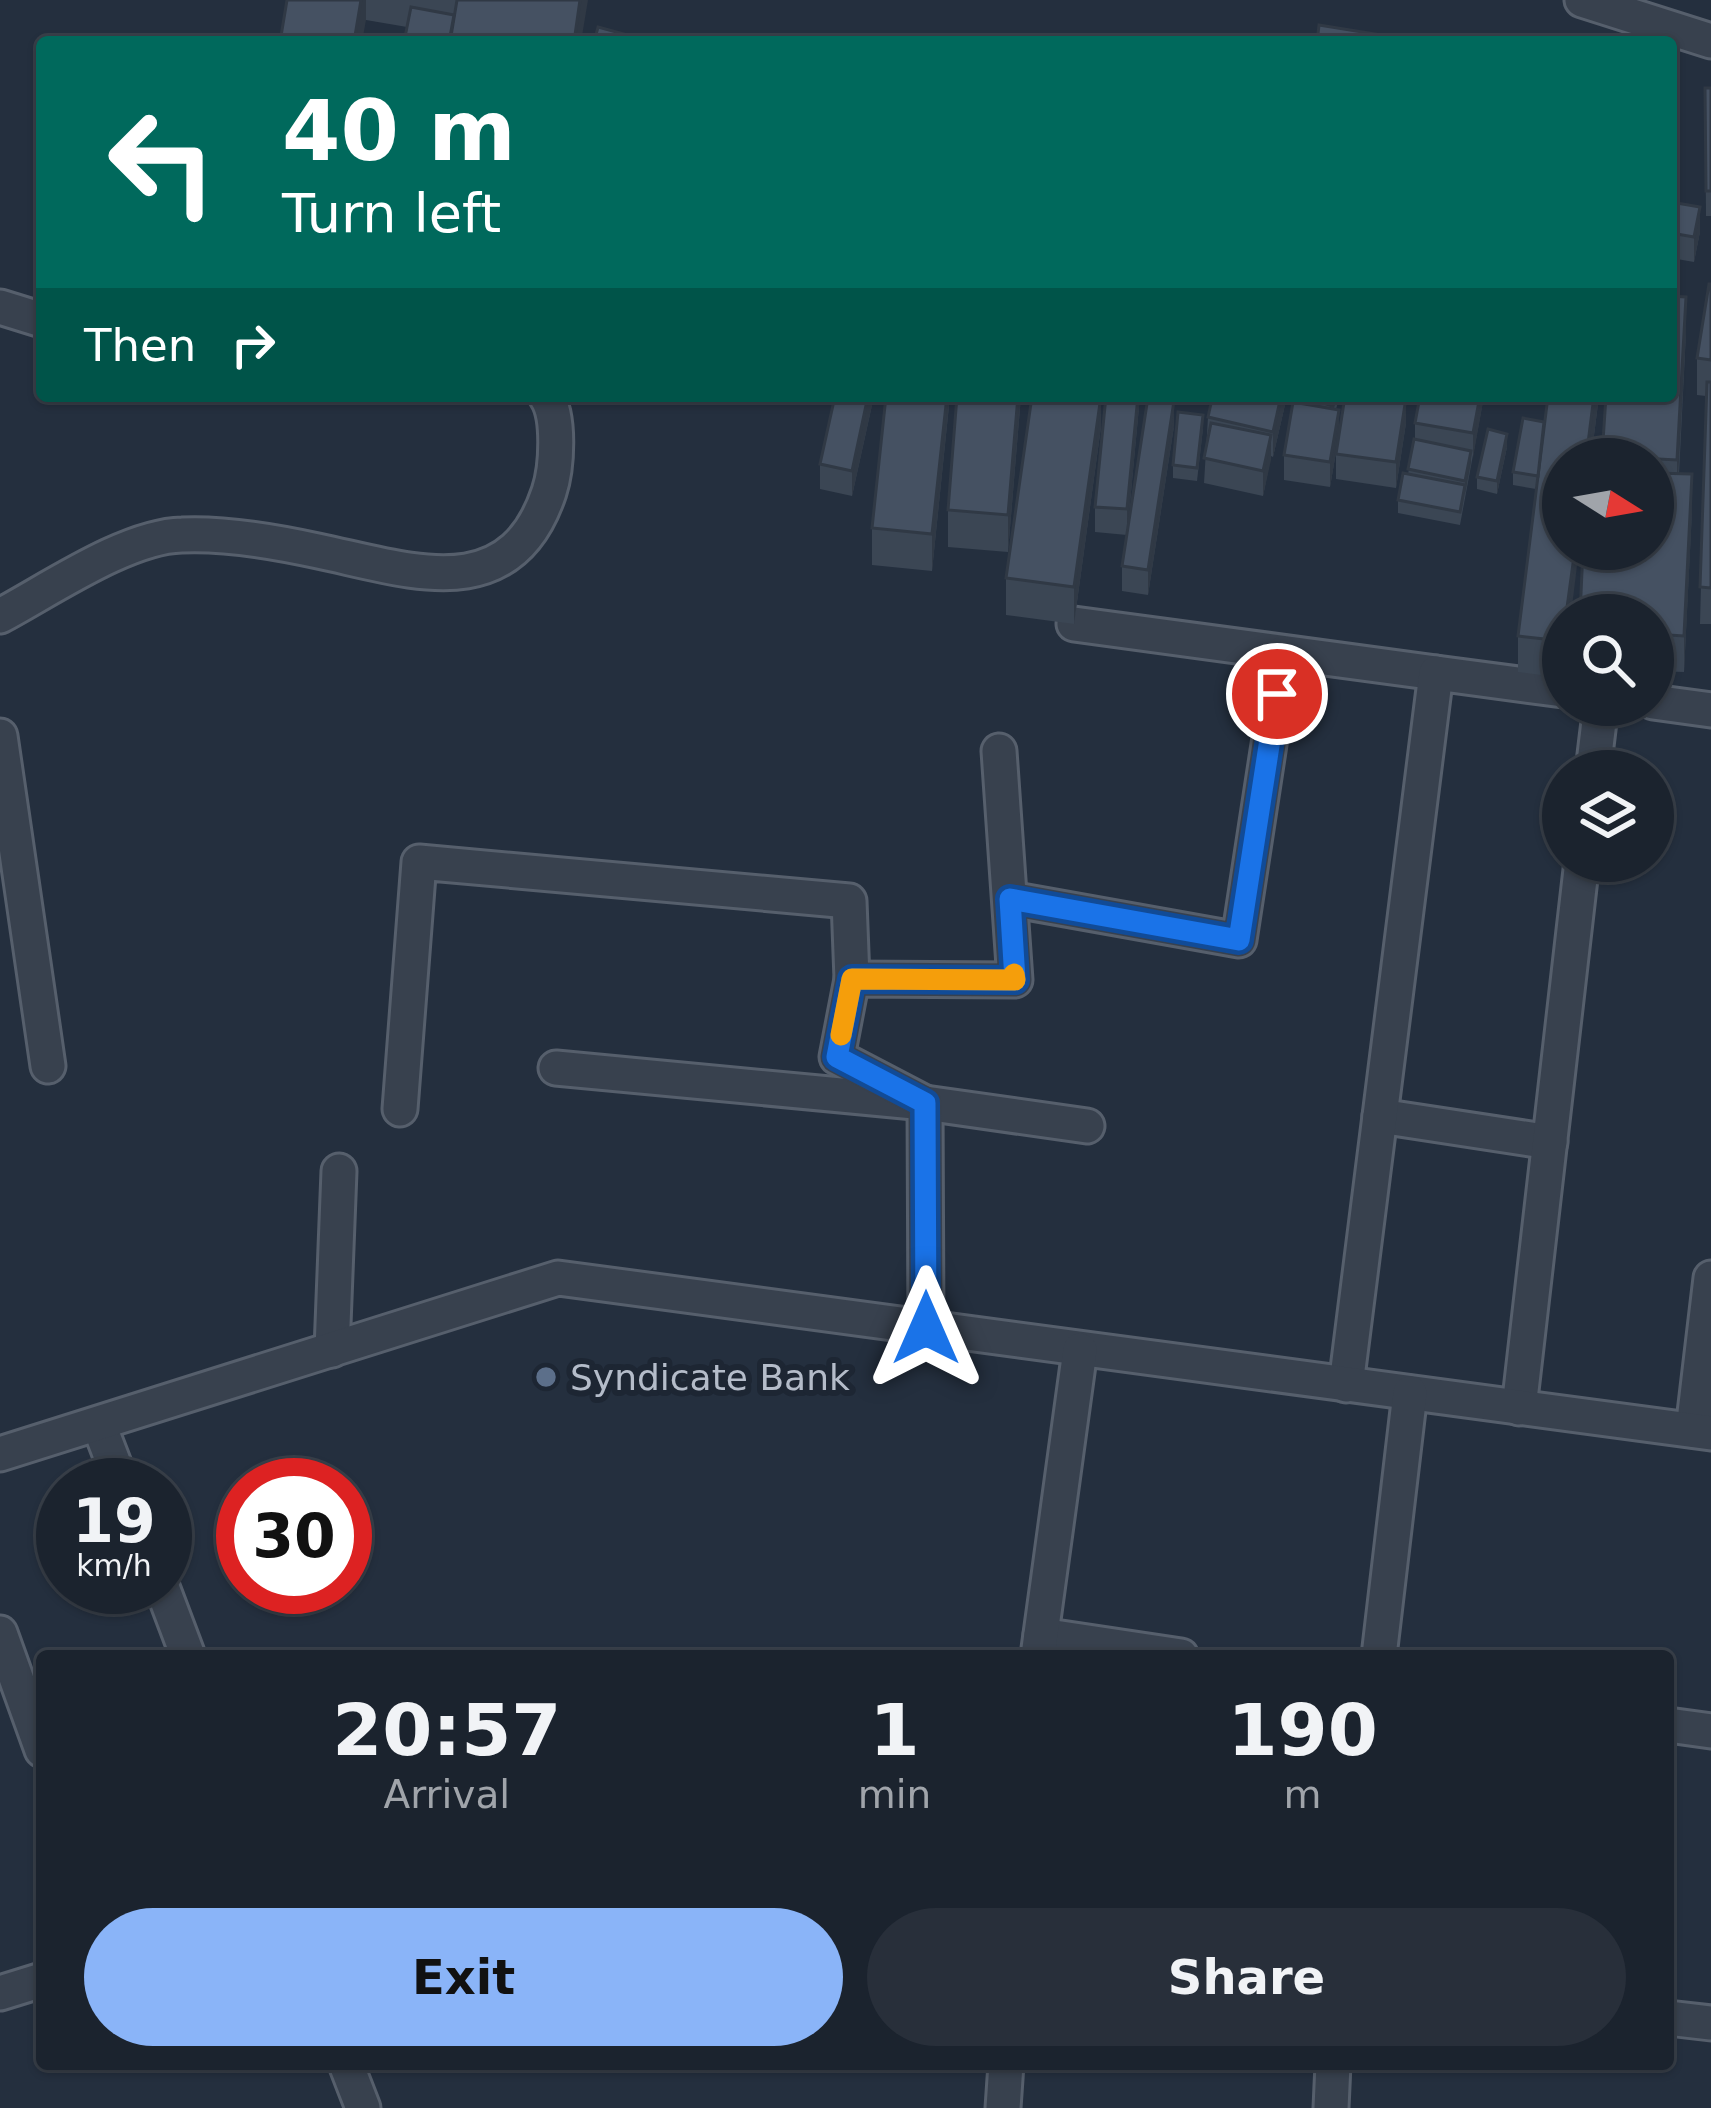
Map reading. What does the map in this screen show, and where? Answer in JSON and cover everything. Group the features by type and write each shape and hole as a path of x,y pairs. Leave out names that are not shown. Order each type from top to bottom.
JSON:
{"street":[{"path":"1582,0 1711,41"},
{"path":"0,307 36,318"},
{"path":"0,616 119,554 180,534 314,550 423,576 488,569 536,530 556,471 547,402"},
{"path":"1074,624 1542,687"},
{"path":"1010,899 1239,940 1283,653"},
{"path":"1346,1385 1436,674"},
{"path":"1674,705 1711,710"},
{"path":"0,736 5,808 48,1066"},
{"path":"852,979 1015,980 999,751"},
{"path":"400,1108 419,862 849,901 852,979 837,1057 925,1103"},
{"path":"1519,1408 1580,882"},
{"path":"556,1068 925,1103 1088,1126"},
{"path":"925,1103 926,1328"},
{"path":"1380,1116 1550,1142"},
{"path":"332,1350 339,1172"},
{"path":"0,1454 558,1278 1702,1432 1711,1278"},
{"path":"1080,1350 1040,1646 1096,1650"},
{"path":"1379,1650 1410,1393"},
{"path":"99,1426 111,1458"},
{"path":"172,1614 186,1650"},
{"path":"0,1633 36,1733"},
{"path":"1674,1726 1711,1731"},
{"path":"0,1994 36,1982"},
{"path":"1674,2019 1711,2023"},
{"path":"348,2070 363,2108"},
{"path":"1004,2108 1006,2070"},
{"path":"1330,2108 1333,2070"}],"building":[{"path":"287,0 361,0 355,36 281,36"},
{"path":"457,0 580,0 575,36 451,36"},
{"path":"411,7 454,15 450,36 405,36"},
{"path":"1319,25 1387,36 1318,36"},
{"path":"598,27 631,36 596,36"},
{"path":"1705,88 1711,88 1711,191 1706,191"},
{"path":"1677,203 1700,207 1694,237 1677,234"},
{"path":"1711,284 1711,360 1697,358"},
{"path":"1677,296 1686,297 1677,460 1674,438 1603,438 1606,402 1677,402"},
{"path":"1707,382 1711,382 1711,588 1700,587"},
{"path":"834,402 867,402 852,471 820,464"},
{"path":"885,402 946,402 932,534 872,528"},
{"path":"957,402 1017,402 1008,515 948,510"},
{"path":"1031,402 1100,402 1074,587 1006,578"},
{"path":"1105,402 1137,402 1127,509 1095,507"},
{"path":"1147,402 1174,402 1148,570 1122,566"},
{"path":"1211,402 1280,402 1273,432 1208,417"},
{"path":"1293,402 1339,410 1330,462 1284,455"},
{"path":"1344,402 1405,402 1396,462 1336,454"},
{"path":"1419,402 1479,402 1473,433 1415,423"},
{"path":"1547,402 1593,402 1589,438 1543,438"},
{"path":"1178,412 1203,415 1197,468 1173,465"},
{"path":"1523,418 1544,422 1538,476 1513,472"},
{"path":"1211,423 1271,435 1263,471 1204,458"},
{"path":"1488,429 1507,434 1497,481 1477,477"},
{"path":"1414,439 1471,451 1465,481 1408,469"},
{"path":"1542,444 1542,570 1572,570 1569,594 1542,594 1542,639 1518,636"},
{"path":"1403,473 1465,485 1460,512 1398,500"},
{"path":"1674,474 1692,474 1684,636 1674,635 1674,594 1581,594 1582,570 1674,570"}],"slow traffic":[{"path":"841,1035 852,979 1015,980 1014,974"}],"place":[{"name":"Syndicate Bank","path":"546,1377"}],"route":[{"path":"926,1328 925,1103 837,1057 852,979 1015,980 1010,899 1239,940 1277,694"}]}
